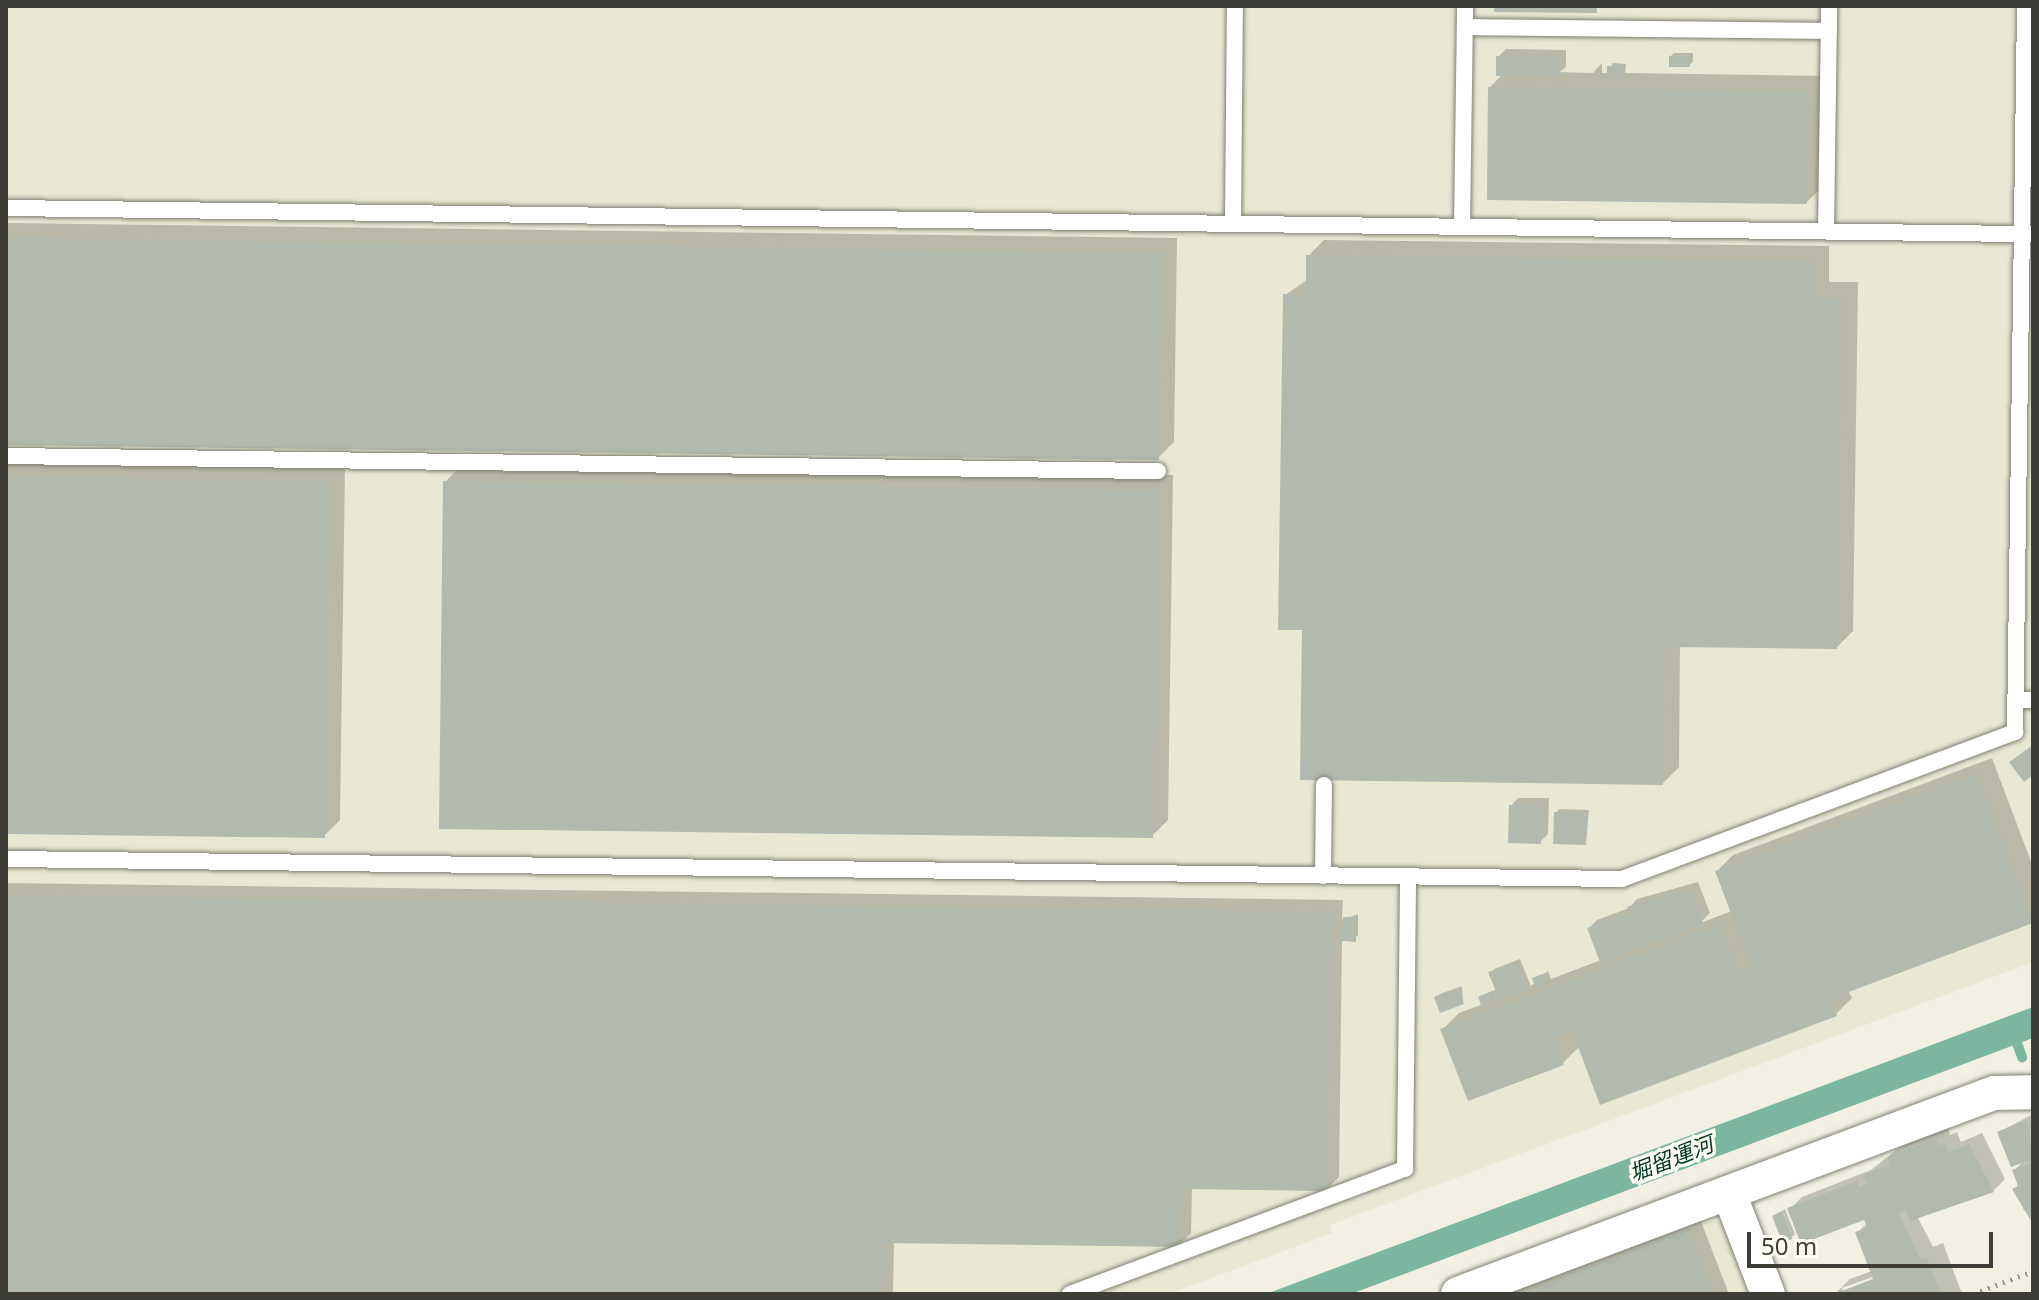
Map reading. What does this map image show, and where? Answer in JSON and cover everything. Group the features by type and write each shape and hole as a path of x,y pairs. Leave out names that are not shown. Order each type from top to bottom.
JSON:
{"street":[{"path":"1458,1294 1994,1093 2033,1092"},
{"path":"1729,1193 1768,1294"}],"lane":[{"path":"1233,224 1235,6"},
{"path":"1462,227 1465,6"},
{"path":"1826,231 1829,6"},
{"path":"6,859 1622,879 2015,732 2028,234 2025,6"},
{"path":"1465,27 1829,31"},
{"path":"6,208 2028,234"},
{"path":"6,456 1158,471"},
{"path":"2016,700 2033,700"},
{"path":"1323,876 1324,785"},
{"path":"1070,1294 1405,1169 1408,877"}],"path":[{"path":"1973,1294 2033,1271"}],"shaded area":[{"path":"6,6 2033,6 2033,962 1330,1225 1332,1233 1169,1294 6,1294"},
{"path":"1713,1220 1725,1225 1752,1294 1514,1294"}],"water":[{"name":"堀留運河","path":"2033,1007 2033,1038 1351,1294 1266,1294"}],"building":[{"path":"1494,6 1597,6 1597,13 1494,12"},
{"path":"1690,55 1690,67 1669,67 1669,56"},
{"path":"1496,56 1559,57 1559,76 1496,76"},
{"path":"1607,66 1623,67 1623,76 1607,75"},
{"path":"1488,87 1809,91 1807,204 1487,200"},
{"path":"6,238 1162,253 1159,460 6,445"},
{"path":"1306,255 1814,261 1813,297 1842,298 1837,649 1665,647 1663,785 1300,780 1302,630 1278,630 1283,294 1306,294"},
{"path":"6,477 330,481 325,838 6,834"},
{"path":"443,481 1158,490 1153,838 439,829"},
{"path":"2033,745 2033,775 2024,782 2009,762"},
{"path":"1976,773 2033,923 1830,999 1837,1016 1600,1105 1572,1031 1553,1037 1564,1065 1468,1101 1440,1029 1720,924 1738,971 1751,966 1715,871"},
{"path":"1509,805 1542,805 1541,844 1508,843"},
{"path":"1554,812 1587,812 1586,845 1553,844"},
{"path":"1690,889 1703,923 1600,962 1587,928 1629,912 1627,907"},
{"path":"6,895 1331,912 1327,1191 1181,1189 1180,1247 883,1243 882,1294 6,1294"},
{"path":"1343,917 1356,917 1356,942 1342,941"},
{"path":"1517,962 1527,989 1499,999 1488,972"},
{"path":"1545,973 1548,982 1535,987 1532,978"},
{"path":"1458,988 1464,1004 1440,1013 1434,997"},
{"path":"1492,991 1495,1000 1481,1005 1478,997"},
{"path":"2027,1120 2033,1159 2011,1167 1997,1132"},
{"path":"1936,1139 1938,1146 1945,1143 1949,1152 1969,1144 1994,1192 1910,1221 1906,1210 1898,1213 1921,1260 1927,1258 1941,1294 1834,1294 1873,1279 1855,1232 1867,1228 1864,1220 1801,1244 1787,1208 1857,1181 1859,1187 1867,1184 1863,1175 1890,1164 1887,1157"},
{"path":"2033,1162 2033,1224 2012,1189 2018,1186 2012,1170"},
{"path":"1782,1211 1792,1239 1783,1244 1772,1216"},
{"path":"1688,1229 1713,1294 1521,1294"}],"waterway":[{"path":"2013,1032 2022,1057"}]}
